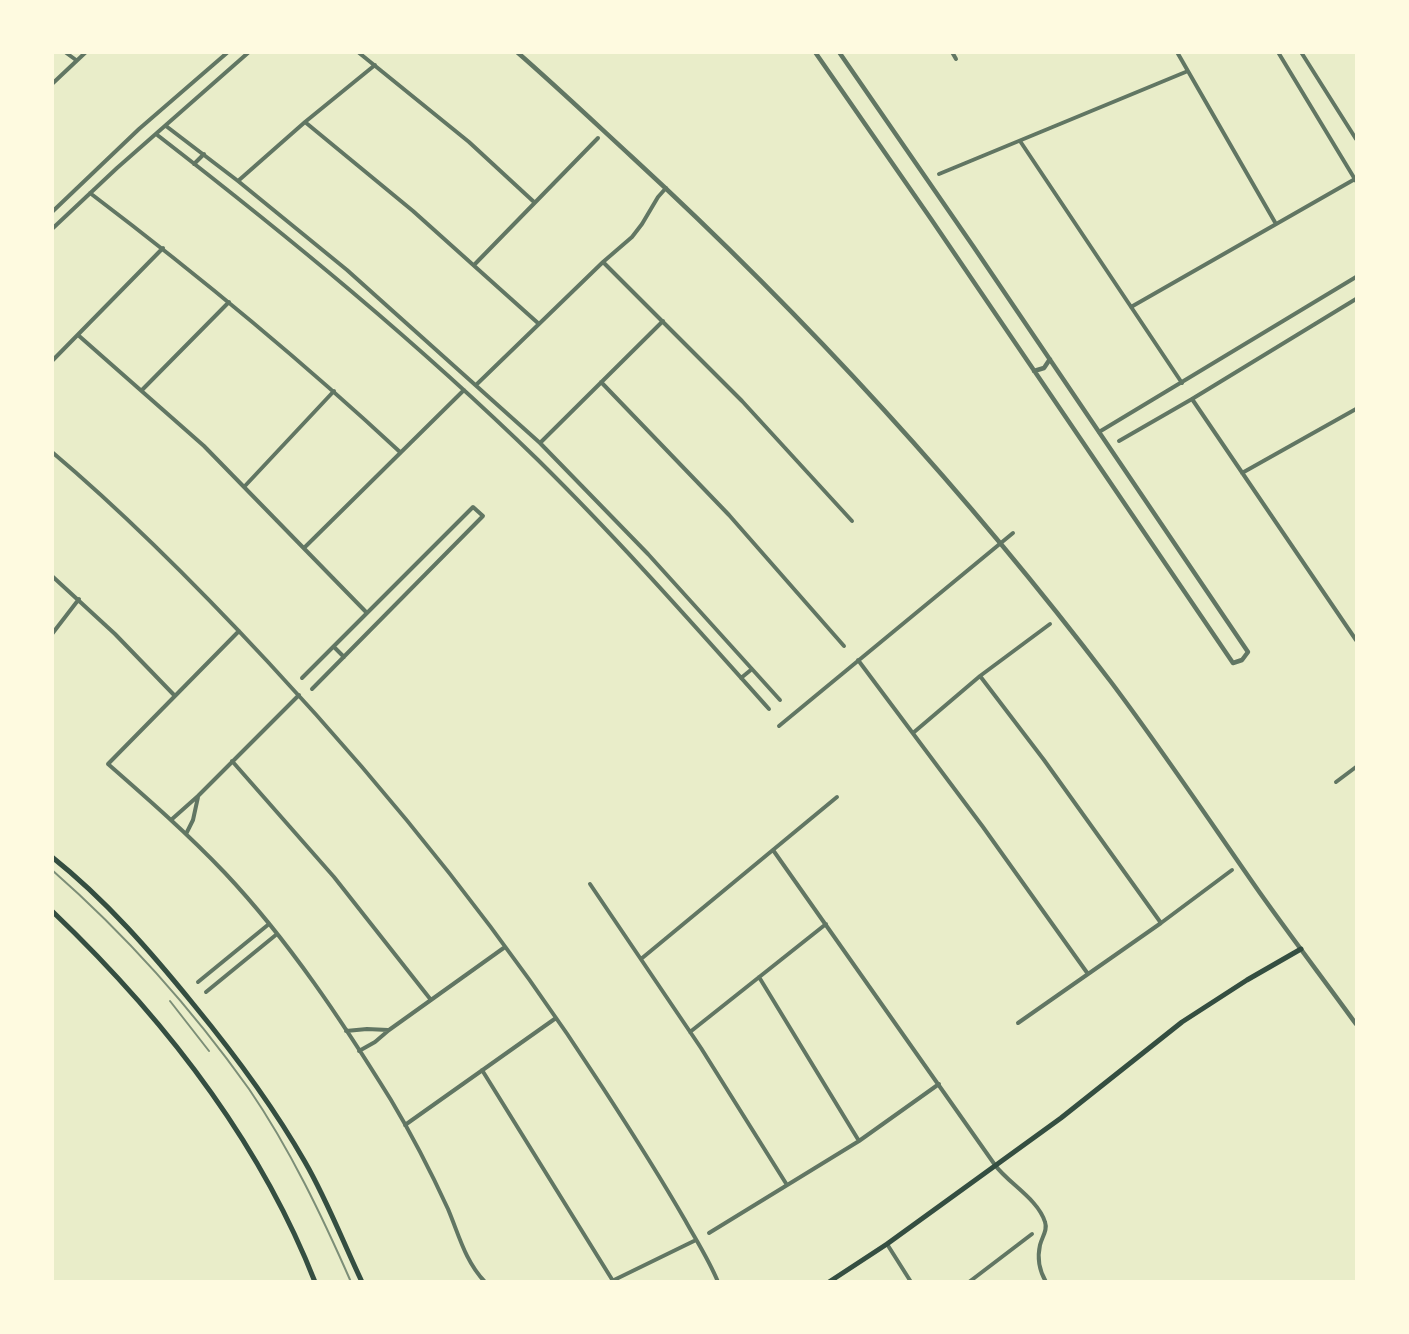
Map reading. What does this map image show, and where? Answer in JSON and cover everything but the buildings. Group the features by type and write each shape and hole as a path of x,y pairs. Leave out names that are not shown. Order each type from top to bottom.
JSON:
{"main road":[{"path":"52,857 107,907 149,951 226,1044 263,1094 306,1163 362,1281"},
{"path":"52,910 138,998 217,1100 283,1211 315,1281"},
{"path":"829,1281 887,1244 1070,1112 1182,1022 1247,980 1301,950"}],"street":[{"path":"65,52 76,60"},
{"path":"52,84 86,52"},
{"path":"52,212 139,129 228,52"},
{"path":"52,229 249,52"},
{"path":"358,52 462,136 534,202"},
{"path":"517,52 666,188 752,272 881,405 999,543 1111,683 1356,1024"},
{"path":"815,52 1233,663 1242,660 1248,652 1050,359 838,52"},
{"path":"952,52 956,59"},
{"path":"1177,52 1276,224"},
{"path":"1131,307 1356,180 1278,52"},
{"path":"1302,52 1356,139"},
{"path":"238,181 375,65"},
{"path":"939,174 1188,71"},
{"path":"305,122 475,264 539,324"},
{"path":"166,126 347,270 540,443 648,554 780,700"},
{"path":"156,134 327,269 464,390 617,540 769,709"},
{"path":"475,264 598,138"},
{"path":"1020,141 1182,383"},
{"path":"194,164 204,154"},
{"path":"476,385 638,231 652,205 666,188"},
{"path":"90,193 230,302 334,391 400,452"},
{"path":"52,362 163,248"},
{"path":"603,262 793,455 852,520"},
{"path":"1099,432 1356,277"},
{"path":"1119,441 1356,299"},
{"path":"142,390 230,302"},
{"path":"540,443 663,321"},
{"path":"78,335 204,446 367,613"},
{"path":"1034,371 1044,368 1050,359"},
{"path":"601,382 729,515 844,646"},
{"path":"304,548 464,390"},
{"path":"244,487 334,391"},
{"path":"1192,399 1356,640"},
{"path":"1242,473 1356,409"},
{"path":"52,452 162,552 239,631 299,695 413,827 556,1018 629,1128 718,1281"},
{"path":"302,678 473,507 483,516 312,689"},
{"path":"779,726 1013,533"},
{"path":"52,576 175,696"},
{"path":"52,634 79,600"},
{"path":"913,733 980,676 1050,624"},
{"path":"239,631 108,764 171,820 223,871 269,924 319,990 405,1125 448,1211 469,1261 485,1281"},
{"path":"334,647 344,657"},
{"path":"858,660 1022,880 1088,974"},
{"path":"741,678 752,669"},
{"path":"980,676 1055,775 1161,923"},
{"path":"171,820 299,695"},
{"path":"232,762 334,878 431,1000"},
{"path":"1336,782 1356,767"},
{"path":"186,834 193,820 198,796"},
{"path":"641,959 837,798"},
{"path":"773,850 995,1165 1028,1198 1045,1220 1046,1228 1040,1244 1038,1259 1046,1281"},
{"path":"1018,1023 1161,923 1232,870"},
{"path":"590,884 690,1032 787,1185"},
{"path":"198,982 269,924"},
{"path":"690,1032 826,924"},
{"path":"206,992 277,934"},
{"path":"359,1051 375,1042 505,947"},
{"path":"759,977 858,1141"},
{"path":"405,1125 556,1018"},
{"path":"346,1031 389,1030"},
{"path":"482,1070 612,1281 696,1240"},
{"path":"709,1233 858,1141 939,1084"},
{"path":"969,1281 1032,1234"},
{"path":"887,1244 911,1281"}],"railway":[{"path":"52,870 106,920 157,974 205,1030 249,1089 304,1183 351,1282"},
{"path":"170,1001 209,1051"}]}
